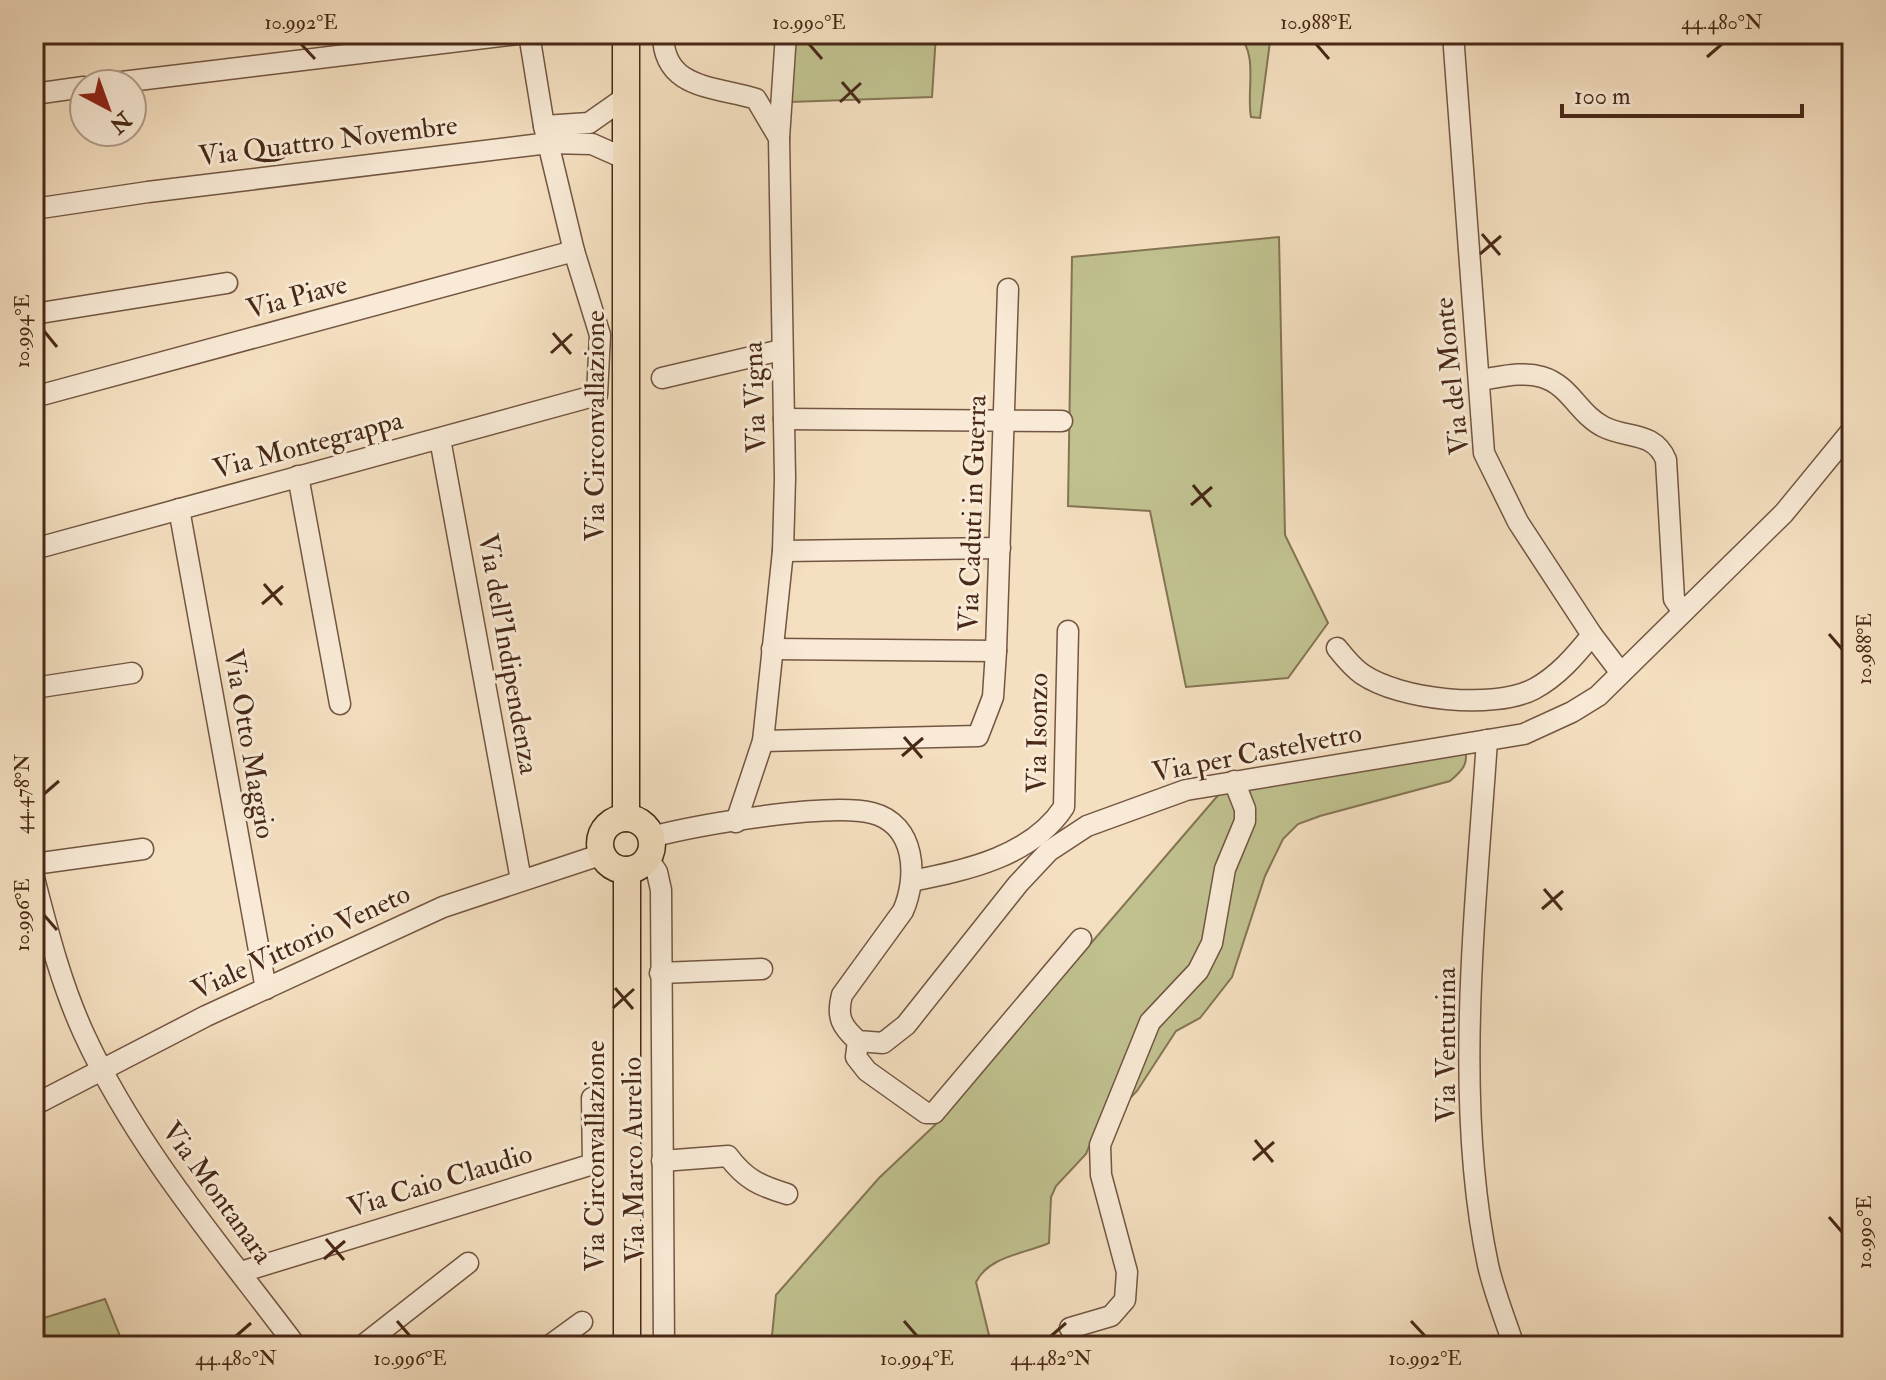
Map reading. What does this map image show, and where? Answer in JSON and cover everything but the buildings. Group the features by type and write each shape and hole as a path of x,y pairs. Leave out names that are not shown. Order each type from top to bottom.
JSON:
{"main road":[{"name":"Via Circonvallazione","path":"626,34 626,818"},
{"path":"626,818 641,823 642,855 610,864 603,854 601,842 605,830 614,822 626,818"},
{"name":"Via Circonvallazione","path":"627,1346 642,855"}],"street":[{"path":"148,79 518,34"},
{"path":"529,34 546,134 574,251"},
{"name":"Via Vigna","path":"663,34 672,70 688,82 756,99 779,138 783,551 763,741 736,822"},
{"path":"779,138 786,34"},
{"name":"Via del Monte","path":"1453,34 1480,380 1481,430 1492,474 1518,522 1592,635 1621,673"},
{"path":"34,94 68,89"},
{"path":"546,134 589,123 626,97"},
{"name":"Via Quattro Novembre","path":"34,209 546,134 592,144 626,159"},
{"name":"Via Montegrappa","path":"34,549 597,395 600,335 574,251"},
{"name":"Via Piave","path":"34,397 574,251"},
{"path":"34,314 227,283"},
{"name":"Via Caduti in Guerra","path":"763,741 978,736 993,697 1008,289"},
{"path":"662,378 781,350"},
{"path":"1480,380 1522,373 1551,380 1603,427 1646,437 1658,447 1666,460 1674,599 1683,612"},
{"path":"784,419 1062,421"},
{"name":"Via per Castelvetro","path":"858,1041 883,1043 906,1025 1018,884 1049,851 1087,826 1114,813 1186,790 1524,734 1572,712 1598,696 1799,497 1852,430"},
{"name":"Via dell'Indipendenza","path":"440,439 521,880"},
{"path":"298,476 340,704"},
{"name":"Via Otto Maggio","path":"179,509 266,989"},
{"path":"783,551 1000,548"},
{"name":"Via Isonzo","path":"912,881 961,871 1016,850 1064,807 1068,631"},
{"path":"1337,648 1365,677 1389,686 1477,703 1530,691 1571,661 1592,635"},
{"path":"772,649 996,651"},
{"path":"34,688 132,673"},
{"name":"Via Venturina","path":"1487,740 1469,1042 1474,1148 1488,1265 1514,1346"},
{"path":"1070,1328 1111,1316 1125,1300 1127,1272 1101,1175 1100,1145 1150,1022 1198,971 1212,943 1225,869 1245,821 1245,809 1234,781"},
{"path":"642,855 736,822 817,812 872,813 886,819 906,841 912,859 912,881 903,911 842,995 839,1018 858,1041 856,1057 867,1071 926,1113 934,1113 1081,939"},
{"path":"34,864 143,849"},
{"name":"Viale Vittorio Veneto","path":"34,1105 102,1068 443,907 603,854"},
{"name":"Via Marco Aurelio","path":"642,855 657,872 661,890 664,1346"},
{"name":"Via Montanara","path":"34,878 60,976 102,1068 150,1152 296,1346"},
{"path":"660,973 762,969"},
{"name":"Via Caio Claudio","path":"241,1272 593,1164 592,1098"},
{"path":"662,1161 728,1156 741,1174 757,1185 787,1194"},
{"path":"362,1346 468,1263"},
{"path":"549,1346 582,1322"}],"green space":[{"path":"790,34 936,34 932,97 790,102"},
{"path":"1238,34 1271,34 1260,118 1251,117 1250,63"},
{"path":"1279,237 1285,535 1328,623 1288,678 1186,687 1150,511 1068,506 1072,257"},
{"path":"1464,747 1464,766 1450,781 1320,816 1298,824 1283,839 1265,876 1232,977 1200,1018 1176,1031 1137,1091 1093,1137 1086,1154 1056,1186 1051,1197 1049,1243 998,1261 989,1266 976,1282 989,1335 997,1346 771,1346 776,1295 879,1178 934,1126 1220,793"},
{"path":"105,1299 124,1346 34,1346 34,1321"}]}
